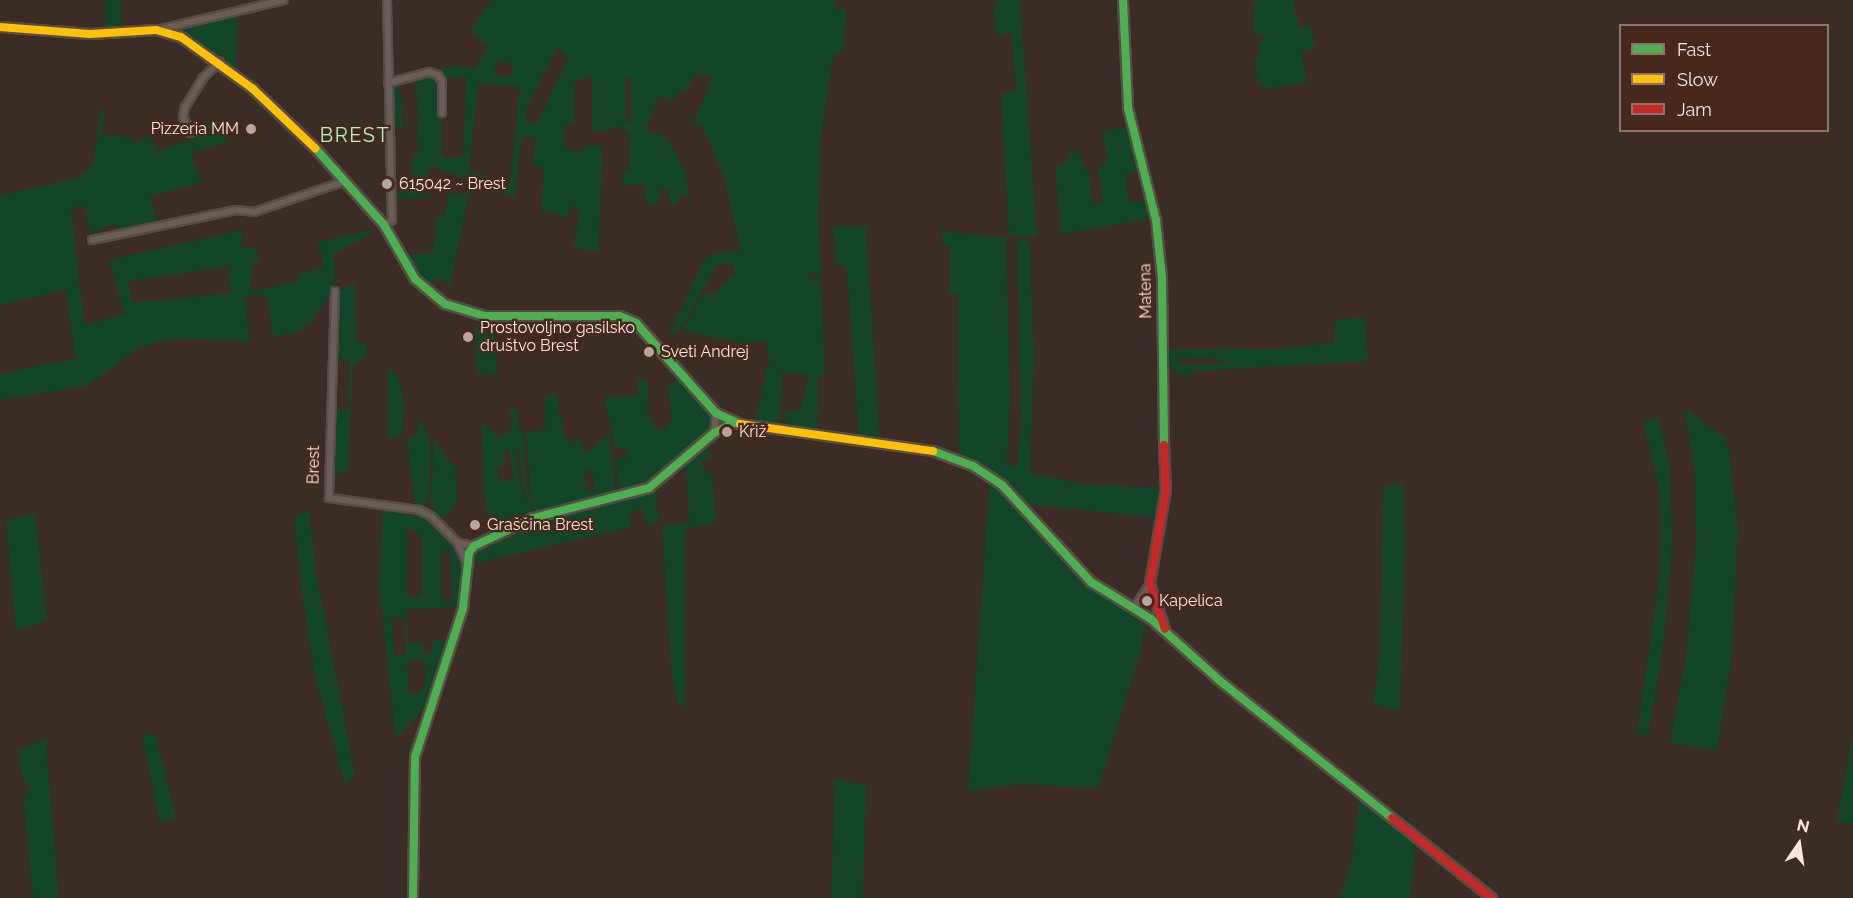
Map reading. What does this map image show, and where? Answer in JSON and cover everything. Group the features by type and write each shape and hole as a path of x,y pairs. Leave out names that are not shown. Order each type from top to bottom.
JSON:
{"street":[{"path":"0,27 90,34 156,30 284,0"},
{"path":"384,225 392,220 387,0"},
{"name":"Matena","path":"1124,0 1128,108 1156,220 1162,278 1160,382 1166,490 1150,584 1134,608"},
{"path":"156,30 181,36 220,61 297,129 384,225 415,279 444,303 459,310 519,317 603,314 636,323 716,413 734,423 956,457 1002,485 1072,565 1091,582 1134,608 1167,632 1219,680 1492,898"},
{"path":"191,133 183,117 185,107 203,78 220,61"},
{"path":"388,83 429,72 438,75 442,82 442,113"},
{"path":"92,240 236,210 254,212 345,181"},
{"name":"Brest","path":"335,291 329,498 419,510 431,516 458,543 467,564"},
{"path":"714,433 716,413"},
{"path":"458,543 474,546 534,518 649,488 714,433 734,423"},
{"path":"413,898 415,757 451,653 463,608 467,564 474,546"},
{"name":"Matena","path":"1150,584 1167,632"}],"green space":[{"path":"105,0 121,0 121,30 105,31"},
{"path":"492,0 835,0 835,10 846,8 844,50 833,56 821,135 818,227 822,276 809,273 808,278 820,279 821,285 825,375 818,376 817,433 786,428 785,424 785,410 800,411 809,375 783,372 779,428 754,424 769,361 766,341 740,343 683,331 700,299 708,293 714,295 735,274 733,264 716,265 684,324 668,338 706,256 741,250 723,174 701,124 693,125 712,79 708,76 696,74 684,92 679,90 675,100 659,96 645,130 667,137 686,173 689,196 679,196 677,205 670,204 669,190 661,188 657,205 646,203 645,185 625,185 622,174 629,170 630,135 620,126 602,132 592,130 592,75 575,82 574,121 565,127 563,138 567,149 573,151 583,151 587,146 603,146 598,252 574,248 580,208 570,206 568,218 541,210 544,173 541,166 533,166 535,138 522,137 515,197 471,183 450,286 438,277 431,285 425,284 411,268 404,256 432,253 438,217 444,218 449,193 466,195 468,180 432,166 418,190 430,194 428,198 397,199 396,192 413,190 412,155 418,155 419,147 416,146 419,119 415,79 429,75 437,78 441,85 442,157 463,158 466,78 444,78 436,72 453,65 474,69 489,48 471,30","holes":["557,48 569,56 538,123 525,121 528,104","496,61 514,64 510,77 494,75","631,77 631,122 626,123 625,78","478,83 520,87 510,184 469,170"]},
{"path":"999,0 1020,0 1037,237 1009,236 1001,95 1016,90 1012,33 996,35 994,7"},
{"path":"1255,0 1293,0 1299,27 1311,25 1314,49 1301,52 1307,83 1265,88 1258,81 1254,58 1260,54 1259,43 1266,36 1253,33"},
{"path":"237,14 237,69 179,32 183,26"},
{"path":"399,84 403,128 393,126 392,86"},
{"path":"101,109 105,110 101,134 132,138 135,145 148,134 158,151 195,138 195,132 211,119 228,140 199,152 193,149 192,158 202,182 150,196 157,221 130,226 121,232 115,224 89,233 86,206 71,208 84,324 125,315 109,260 242,230 241,249 254,246 260,259 251,265 253,278 249,283 253,291 298,282 297,275 324,267 318,242 372,230 374,233 334,253 335,289 311,321 299,331 273,338 267,295 244,297 250,342 189,338 159,341 141,347 86,386 0,400 0,374 76,358 66,290 0,305 0,195 80,178 93,164","holes":["228,267 231,293 132,303 128,281"]},
{"path":"1129,126 1141,171 1125,175 1129,203 1148,200 1151,214 1144,220 1061,234 1055,166 1064,166 1070,153 1079,152 1089,177 1093,204 1103,203 1098,169 1108,160 1102,132"},
{"path":"833,226 869,227 866,233 880,441 859,438 847,270 845,265 837,265"},
{"path":"942,231 1006,238 1010,392 1007,464 1017,467 1021,418 1017,240 1029,241 1034,353 1030,473 1083,484 1163,488 1158,518 1026,504 992,474 959,454 958,294 949,293 950,245 943,245"},
{"path":"355,283 356,341 367,345 366,358 353,364 348,473 331,473 332,409 348,409 350,368 350,361 337,359 339,320 335,292"},
{"path":"1365,318 1368,361 1194,371 1192,376 1175,374 1174,367 1163,366 1164,350 1281,349 1333,343 1336,319","holes":["1208,358 1234,363 1178,365 1180,359"]},
{"path":"495,327 497,374 477,375 475,328"},
{"path":"389,370 398,375 404,403 401,437 388,437"},
{"path":"637,376 648,384 647,414 658,430 666,429 672,418 668,387 679,377 712,415 712,430 645,488 620,495 615,457 626,458 627,449 615,447 604,398 638,395"},
{"path":"555,393 566,441 579,440 585,452 590,451 609,434 616,496 537,515 532,509 526,432 545,430 545,398","holes":["592,470 594,491 586,492 584,471"]},
{"path":"517,408 519,431 524,431 525,476 533,517 494,534 487,512 483,476 482,422 502,440 505,431 512,430 510,409","holes":["518,448 525,497 524,500 516,465","509,449 513,479 499,482 496,467 504,465 504,451"]},
{"path":"1684,408 1727,439 1738,527 1732,652 1717,751 1670,743 1686,656 1696,546 1695,472"},
{"path":"1659,417 1670,470 1672,544 1663,648 1648,736 1637,733 1659,582 1661,540 1660,491 1643,422"},
{"path":"420,418 431,443 429,495 421,508 416,508 407,438 417,437"},
{"path":"434,439 447,460 455,465 457,503 440,523 431,503"},
{"path":"708,441 710,458 703,460 704,470 712,474 716,523 685,529 685,708 679,704 672,679 662,526 689,523 686,459"},
{"path":"990,481 1036,527 1075,575 1145,621 1141,649 1098,788 1024,784 968,791"},
{"path":"1403,484 1405,553 1400,710 1373,704 1380,655 1383,487"},
{"path":"655,486 658,523 646,523 644,509 629,513 631,527 469,565 480,547 535,520 637,495"},
{"path":"383,507 428,516 453,542 463,562 464,577 460,607 407,609 408,643 422,643 422,654 431,654 432,640 453,640 429,704 396,738 379,586","holes":["407,527 422,536 422,598 407,596","450,549 453,599 441,600 441,552","391,617 405,618 406,655 394,656","407,660 424,660 426,685 418,693 409,694"]},
{"path":"309,510 316,572 355,775 345,784 316,680 303,599 294,517"},
{"path":"35,514 47,620 16,631 6,520"},
{"path":"1853,733 1853,824 1837,821"},
{"path":"142,735 156,735 176,818 160,822"},
{"path":"49,738 46,746 59,898 33,898 23,791 28,795 31,790 22,777 18,750"},
{"path":"835,779 866,785 863,898 831,898"},
{"path":"1360,794 1416,841 1410,898 1340,898 1351,866"}],"traffic: fast":[{"path":"1123,0 1128,108 1156,220 1162,278 1164,445"},
{"path":"315,148 384,225 415,279 445,304 485,316 619,316 636,323 716,413 740,424"},
{"path":"413,898 415,757 463,608 469,553 474,546 533,518 649,488 714,433 734,423"},
{"path":"933,451 973,466 1002,485 1091,582 1151,619 1219,680 1392,818"}],"traffic: slow":[{"path":"0,27 90,34 156,30 181,37 253,89 315,148"},
{"path":"740,424 933,451"}],"traffic: jam":[{"path":"1164,445 1166,490 1150,584 1165,629"},
{"path":"1392,818 1492,898"}],"place":[{"name":"Pizzeria MM","path":"251,129"},
{"name":"615042 ~ Brest","path":"387,184"},
{"name":"Prostovoljno gasilsko društvo Brest","path":"468,337"},
{"name":"Sveti Andrej","path":"649,352"},
{"name":"Križ","path":"727,432"},
{"name":"Graščina Brest","path":"475,525"},
{"name":"Kapelica","path":"1147,601"}],"district":[{"name":"BREST","path":"355,135"}]}
